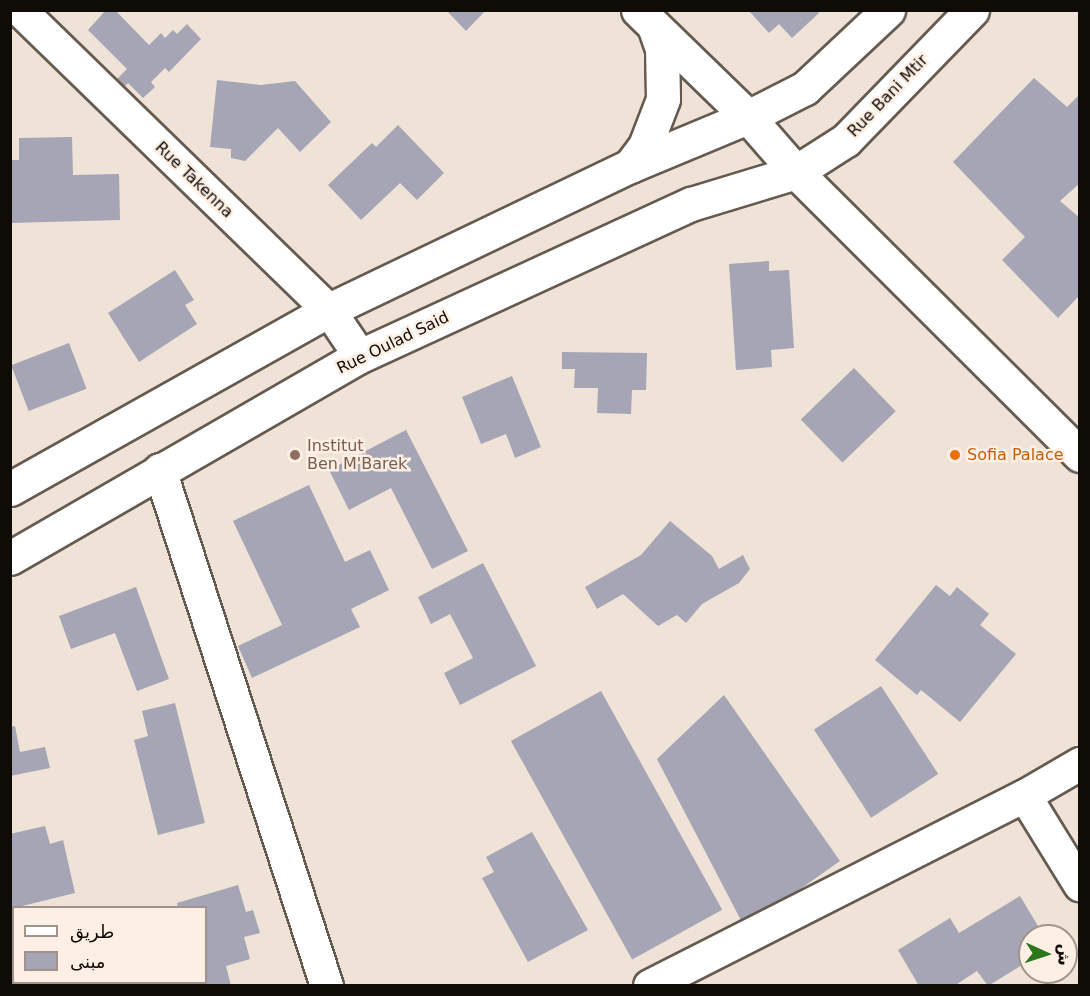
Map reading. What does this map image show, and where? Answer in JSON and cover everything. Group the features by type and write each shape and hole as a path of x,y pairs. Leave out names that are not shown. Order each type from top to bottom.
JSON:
{"street":[{"name":"Rue Takenna","path":"20,10 329,310 360,356"},
{"path":"10,489 329,310 630,166 748,117 805,88 888,10"},
{"name":"Rue Bani Mtir","path":"796,172 846,140 972,10"},
{"path":"630,166 645,146 663,99 662,49 646,18"},
{"path":"646,18 748,117 796,172 1080,455"},
{"name":"Rue Oulad Said","path":"10,558 360,356 691,204 796,172"},
{"path":"160,470 327,986"},
{"path":"650,986 1025,796 1080,765"},
{"path":"1025,796 1080,885"}],"building":[{"path":"106,10 115,10 149,45 161,33 165,38 173,30 177,34 187,24 201,39 169,72 165,68 151,82 155,87 143,98 128,83 123,88 115,81 127,69 88,30"},
{"path":"446,10 486,10 466,31"},
{"path":"748,10 816,10 819,13 792,38 779,24 769,33"},
{"path":"1034,78 1067,107 1080,94 1080,183 1060,201 1080,218 1080,295 1058,318 1002,260 1025,237 953,162"},
{"path":"217,80 261,85 295,81 331,122 300,152 278,128 245,161 231,158 231,149 210,147"},
{"path":"398,125 444,173 417,200 400,183 361,220 328,185 372,143 376,147"},
{"path":"72,137 73,175 119,174 120,220 10,223 10,160 19,160 19,138"},
{"path":"769,261 769,271 789,270 794,348 771,350 772,367 736,370 729,264"},
{"path":"175,270 194,300 185,305 197,324 139,362 108,313"},
{"path":"69,343 87,389 29,411 11,365"},
{"path":"562,352 647,353 646,390 632,390 631,414 597,413 598,388 574,388 575,369 562,369"},
{"path":"854,368 896,411 842,463 801,419"},
{"path":"512,376 541,447 515,458 506,434 481,444 462,397"},
{"path":"406,430 468,551 432,569 391,488 349,510 329,470"},
{"path":"309,485 345,562 370,550 389,590 351,609 360,627 252,678 238,646 282,625 233,521"},
{"path":"670,521 712,556 719,569 743,555 750,569 739,583 702,604 686,623 677,615 658,626 623,594 597,609 585,587 641,555"},
{"path":"483,563 536,666 460,705 444,673 473,658 450,614 431,624 418,597"},
{"path":"936,585 950,596 957,587 989,614 980,625 1016,654 960,722 921,690 917,695 875,660"},
{"path":"136,587 169,679 137,691 115,633 71,649 59,616"},
{"path":"881,686 938,774 871,818 814,730"},
{"path":"601,691 722,910 632,960 511,741"},
{"path":"724,695 840,861 745,928 657,759"},
{"path":"175,703 205,823 158,835 134,740 148,736 142,711"},
{"path":"15,726 20,752 45,747 50,768 10,776 10,727"},
{"path":"45,826 50,844 63,840 75,893 22,906 12,906 10,909 10,834"},
{"path":"532,832 588,930 528,962 482,878 494,872 486,857"},
{"path":"238,885 246,912 253,910 260,933 244,937 250,959 226,966 231,986 148,986 148,984 207,984 207,906 178,906 177,903"},
{"path":"1020,896 1037,924 1018,924 1018,967 988,986 977,971 954,986 919,986 898,950 950,918 959,933"}],"place":[{"name":"Institut Ben M'Barek","path":"295,455"},
{"name":"Sofia Palace","path":"955,455"}]}
